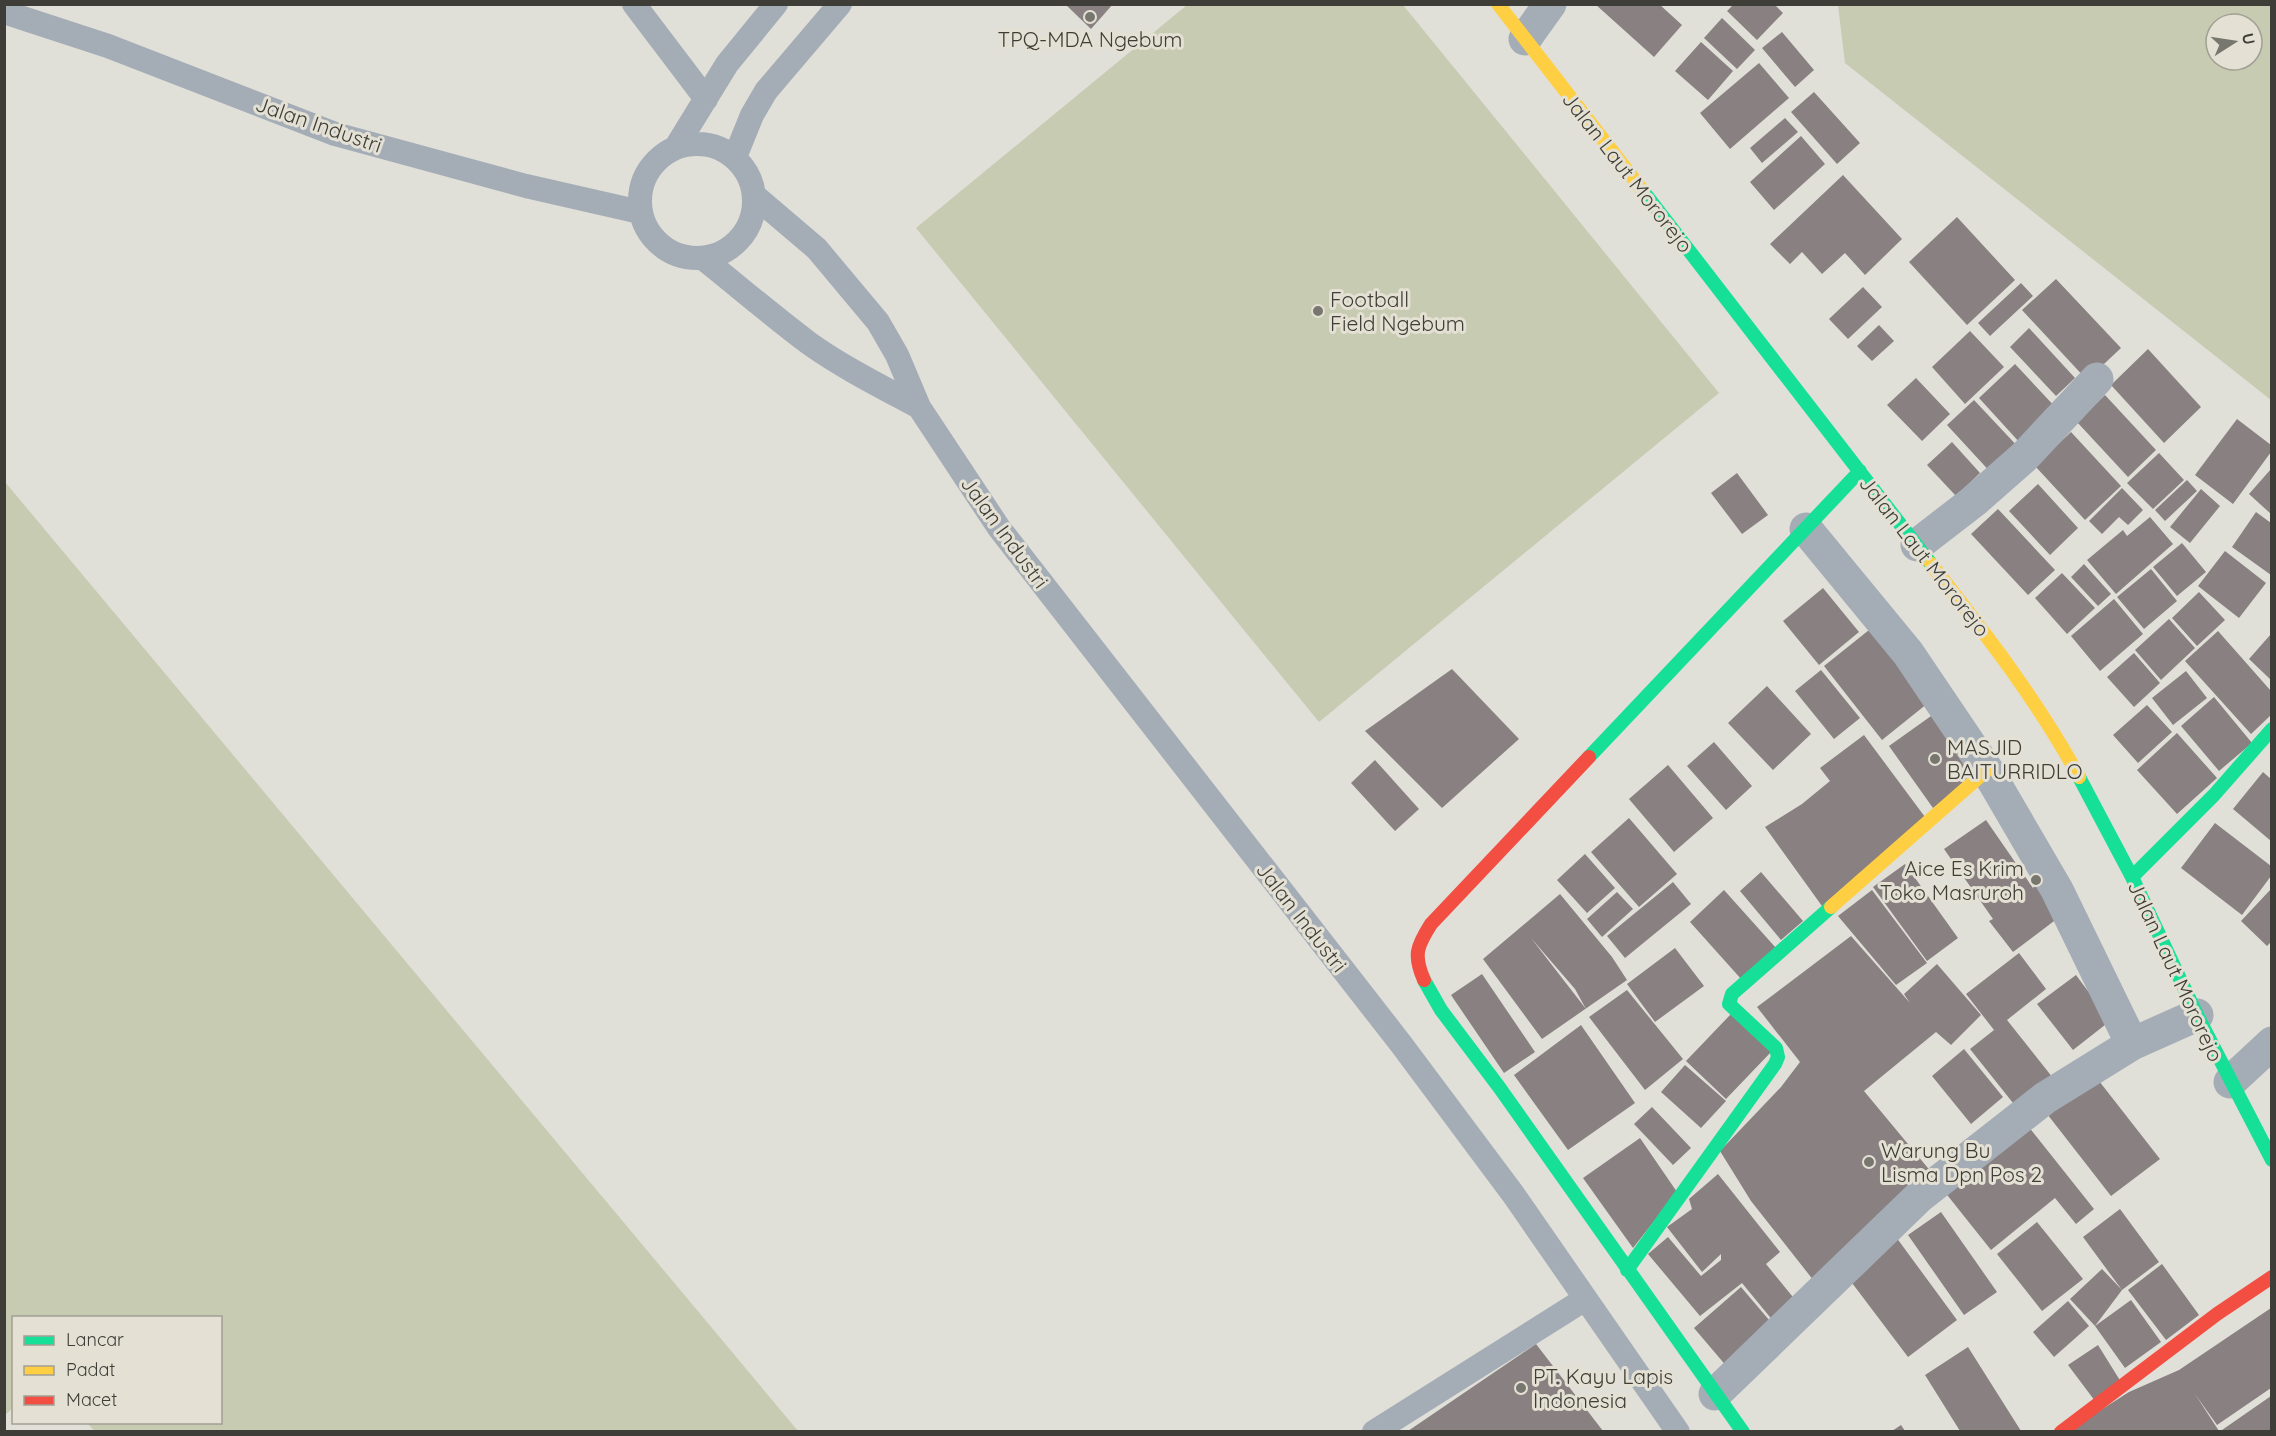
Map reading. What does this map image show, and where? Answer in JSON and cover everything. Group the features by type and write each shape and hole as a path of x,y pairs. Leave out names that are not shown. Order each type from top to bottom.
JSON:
{"street":[{"name":"Jalan Laut Mororejo","path":"1498,4 2002,656 2062,747 2132,877 2197,1015 2271,1160"},
{"path":"1525,39 1550,4"},
{"path":"1917,545 1974,501 2024,457 2097,379"},
{"path":"1743,1431 1440,1007 1425,982 1416,959 1420,939 1431,924 1860,471"},
{"path":"1806,529 1908,653 1987,770 2057,890 2132,1044"},
{"path":"2132,877 2214,795 2271,729"},
{"path":"1627,1270 1778,1057 1776,1048 1729,1004 1732,994 1987,770"},
{"path":"1715,1394 1920,1196 2045,1098 2132,1044 2197,1015"},
{"path":"2230,1082 2271,1042"},
{"path":"2061,1431 2217,1314 2271,1277"}],"lane":[{"path":"634,4 706,99"},
{"path":"676,147 727,64 776,4"},
{"path":"756,197 750,226 732,248 705,260 676,256 653,238 640,212 643,182 649,169 659,158 676,147 696,143 717,147 735,157 765,90 840,4"},
{"name":"Jalan Industri","path":"4,12 108,46 335,134 526,186 640,212"},
{"name":"Jalan Industri","path":"735,157 749,175 756,197 817,249 878,322 897,355 919,407 999,528 1401,1044 1513,1194 1678,1431"},
{"name":"Jalan Industri","path":"705,260 812,345 857,374 919,407"},
{"path":"1374,1431 1585,1299"}],"green space":[{"name":"Football Field Ngebum","path":"1187,5 1403,5 1719,393 1319,722 916,228"},
{"path":"1838,5 2271,5 2271,400 1845,63"},
{"path":"4,482 798,1431 96,1432 88,1424 222,1424 222,1316 12,1316 12,1409 5,1415"}],"building":[{"name":"TPQ-MDA Ngebum","path":"1065,4 1113,4 1091,29"},
{"path":"1595,4 1659,4 1682,25 1654,57"},
{"path":"1734,4 1774,4 1783,13 1757,40 1727,11"},
{"path":"1722,18 1755,50 1737,69 1704,38"},
{"path":"1782,32 1814,70 1795,87 1762,48"},
{"path":"1701,42 1733,71 1708,100 1675,71"},
{"path":"1759,63 1789,98 1730,149 1700,113"},
{"path":"1814,92 1860,143 1837,164 1791,112"},
{"path":"1785,118 1798,132 1762,163 1750,148"},
{"path":"1801,136 1825,164 1774,210 1750,182"},
{"path":"1843,175 1902,239 1865,275 1845,253 1822,274 1802,252 1790,264 1770,244"},
{"path":"1957,217 2015,280 1967,325 1909,262"},
{"path":"2056,279 2121,348 2087,380 2022,310"},
{"path":"2021,283 2033,296 1990,336 1978,323"},
{"path":"1863,287 1882,307 1848,339 1829,319"},
{"path":"1879,325 1894,341 1872,361 1857,346"},
{"path":"2029,328 2075,378 2056,396 2010,347"},
{"path":"1970,331 2004,367 1965,404 1932,367"},
{"path":"2148,349 2201,407 2164,443 2111,385"},
{"path":"2015,364 2058,410 2021,444 1979,398"},
{"path":"1916,378 1950,414 1922,441 1887,405"},
{"path":"2105,395 2156,450 2128,477 2077,422"},
{"path":"1974,400 2021,450 1994,476 1947,425"},
{"path":"2237,419 2271,445 2271,452 2233,504 2195,475"},
{"path":"2071,432 2121,486 2085,520 2035,466"},
{"path":"1952,442 1980,473 1956,496 1927,465"},
{"path":"2159,453 2184,480 2153,509 2127,483"},
{"path":"2271,469 2271,514 2249,494"},
{"path":"1737,473 1768,515 1742,534 1711,493"},
{"path":"2187,480 2197,491 2165,521 2155,510"},
{"path":"2038,484 2078,528 2050,555 2009,511"},
{"path":"2122,488 2143,510 2128,525 2119,517 2102,534 2089,521"},
{"path":"2201,489 2220,506 2190,543 2170,527"},
{"path":"1998,509 2055,570 2028,595 1971,534"},
{"path":"2256,512 2271,523 2271,575 2232,547"},
{"path":"2150,517 2173,544 2116,594 2087,560 2123,530 2127,536"},
{"path":"2182,543 2206,572 2177,596 2153,567"},
{"path":"2225,551 2266,583 2239,618 2198,586"},
{"path":"2084,564 2111,594 2098,606 2071,577"},
{"path":"2151,569 2177,601 2144,629 2117,597"},
{"path":"2062,573 2095,608 2067,634 2035,598"},
{"path":"1823,588 1859,632 1819,665 1783,621"},
{"path":"2199,592 2225,620 2197,646 2172,618"},
{"path":"2114,599 2143,634 2100,671 2071,636"},
{"path":"2169,619 2195,648 2161,680 2135,650"},
{"path":"1874,626 1933,699 1882,740 1824,666"},
{"path":"2218,631 2271,691 2271,715 2251,734 2185,661"},
{"path":"2271,634 2271,680 2249,659"},
{"path":"2134,653 2160,683 2134,707 2107,677"},
{"path":"1452,669 1519,739 1442,808 1365,731"},
{"path":"1821,670 1860,718 1834,739 1795,691"},
{"path":"2186,671 2207,698 2173,725 2152,698"},
{"path":"1767,686 1811,734 1773,770 1728,723"},
{"path":"2214,697 2252,743 2219,771 2181,726"},
{"path":"2147,705 2172,732 2138,763 2113,735"},
{"name":"MASJID BAITURRIDLO","path":"1938,711 1981,773 1933,808 1889,746"},
{"path":"2177,733 2217,778 2177,814 2137,770"},
{"path":"1864,735 1925,817 1822,906 1765,827 1802,804 1830,781 1820,768"},
{"path":"1714,742 1752,786 1726,810 1687,766"},
{"path":"1375,760 1419,809 1395,831 1351,783"},
{"path":"1668,765 1713,818 1674,852 1629,799"},
{"path":"2263,772 2271,779 2271,841 2233,809"},
{"path":"1629,818 1677,874 1639,907 1591,852"},
{"path":"1986,820 2033,888 2038,882 2062,915 2013,952 1989,921 1993,919 1944,849"},
{"path":"2215,823 2271,866 2271,876 2242,915 2181,868"},
{"path":"1585,854 1615,888 1587,913 1557,880"},
{"path":"1905,864 1958,938 1927,961 1873,887"},
{"path":"1761,872 1803,921 1781,940 1740,891"},
{"path":"1673,882 1691,904 1625,958 1607,936"},
{"path":"2271,889 2271,942 2267,946 2241,921"},
{"path":"1724,890 1776,948 1742,980 1690,922"},
{"path":"1872,890 1927,963 1896,985 1838,916"},
{"path":"1617,892 1633,909 1602,937 1587,919"},
{"path":"1560,894 1612,957 1627,980 1586,1009 1542,1039 1483,959","holes":["1531,938 1575,989 1586,1009"]},
{"path":"1851,936 1910,1003 1904,994 1937,964 1981,1015 1951,1045 1936,1032 1864,1091 1937,1179 1814,1281 1751,1201 1720,1151 1781,1087 1800,1062 1757,1007"},
{"path":"1675,948 1704,986 1655,1022 1627,984"},
{"path":"2019,953 2046,989 2007,1020 2053,1078 2017,1108 1970,1049 1994,1030 1966,994"},
{"path":"1482,974 1535,1052 1504,1073 1451,995"},
{"path":"2076,975 2110,1021 2073,1050 2037,1004"},
{"path":"1627,990 1683,1059 1645,1090 1589,1017"},
{"path":"1731,1014 1771,1052 1726,1099 1686,1061"},
{"path":"1581,1025 1635,1103 1568,1150 1514,1075"},
{"path":"1964,1049 2003,1097 1971,1124 1932,1076"},
{"path":"1685,1065 1726,1101 1701,1128 1661,1092"},
{"path":"2092,1072 2160,1159 2111,1196 2044,1110"},
{"path":"1652,1107 1691,1148 1673,1165 1634,1124"},
{"path":"2028,1126 2094,1209 2076,1224 2055,1198 1991,1250 1944,1191"},
{"path":"1640,1138 1677,1192 1633,1248 1583,1178"},
{"path":"1718,1174 1780,1252 1766,1264 1797,1302 1774,1322 1742,1283 1700,1316 1648,1254 1668,1237 1701,1276 1721,1260 1721,1254 1702,1272 1667,1227 1692,1209 1689,1199"},
{"path":"2120,1209 2159,1262 2122,1290 2083,1237"},
{"path":"1941,1212 1997,1292 1964,1315 1908,1235"},
{"path":"2037,1222 2083,1279 2042,1311 1997,1254"},
{"path":"1896,1237 1957,1320 1908,1357 1846,1275"},
{"path":"2162,1264 2199,1315 2166,1340 2128,1290"},
{"path":"2102,1269 2122,1290 2095,1326 2070,1299"},
{"path":"1741,1287 1775,1327 1728,1368 1694,1328"},
{"path":"2131,1300 2161,1342 2125,1368 2095,1326"},
{"path":"2068,1301 2089,1326 2054,1357 2033,1332"},
{"path":"2271,1308 2271,1388 2217,1425 2195,1394 2219,1431 2068,1431 2129,1392 2179,1370"},
{"name":"PT. Kayu Lapis Indonesia","path":"1536,1344 1603,1431 1408,1431"},
{"path":"2098,1345 2121,1382 2095,1401 2068,1365"},
{"path":"1968,1347 2021,1431 1960,1431 1925,1375"},
{"path":"2271,1396 2271,1431 2222,1430"},
{"path":"1901,1425 1905,1431 1892,1431"}],"traffic: fast":[{"path":"1643,191 1931,564"},
{"path":"1589,757 1860,471"},
{"path":"2132,877 2214,795 2272,729"},
{"path":"2079,777 2132,877 2197,1015 2272,1160"},
{"path":"1627,1270 1778,1057 1776,1048 1729,1004 1732,994 1831,907"},
{"path":"1424,980 1441,1010 1499,1087 1743,1432"}],"traffic: slow":[{"path":"1498,4 1643,191"},
{"path":"1931,564 2028,694 2079,777"},
{"path":"1831,907 1987,770"}],"traffic: jam":[{"path":"1424,980 1418,964 1418,951 1431,924 1589,757"},
{"path":"2061,1432 2217,1314 2272,1277"}],"place":[{"name":"TPQ-MDA Ngebum","path":"1090,17"},
{"name":"Football Field Ngebum","path":"1318,311"},
{"name":"MASJID BAITURRIDLO","path":"1935,759"},
{"name":"Aice Es Krim Toko Masruroh","path":"2036,880"},
{"name":"Warung Bu Lisma Dpn Pos 2","path":"1869,1162"},
{"name":"PT. Kayu Lapis Indonesia","path":"1521,1388"}]}
